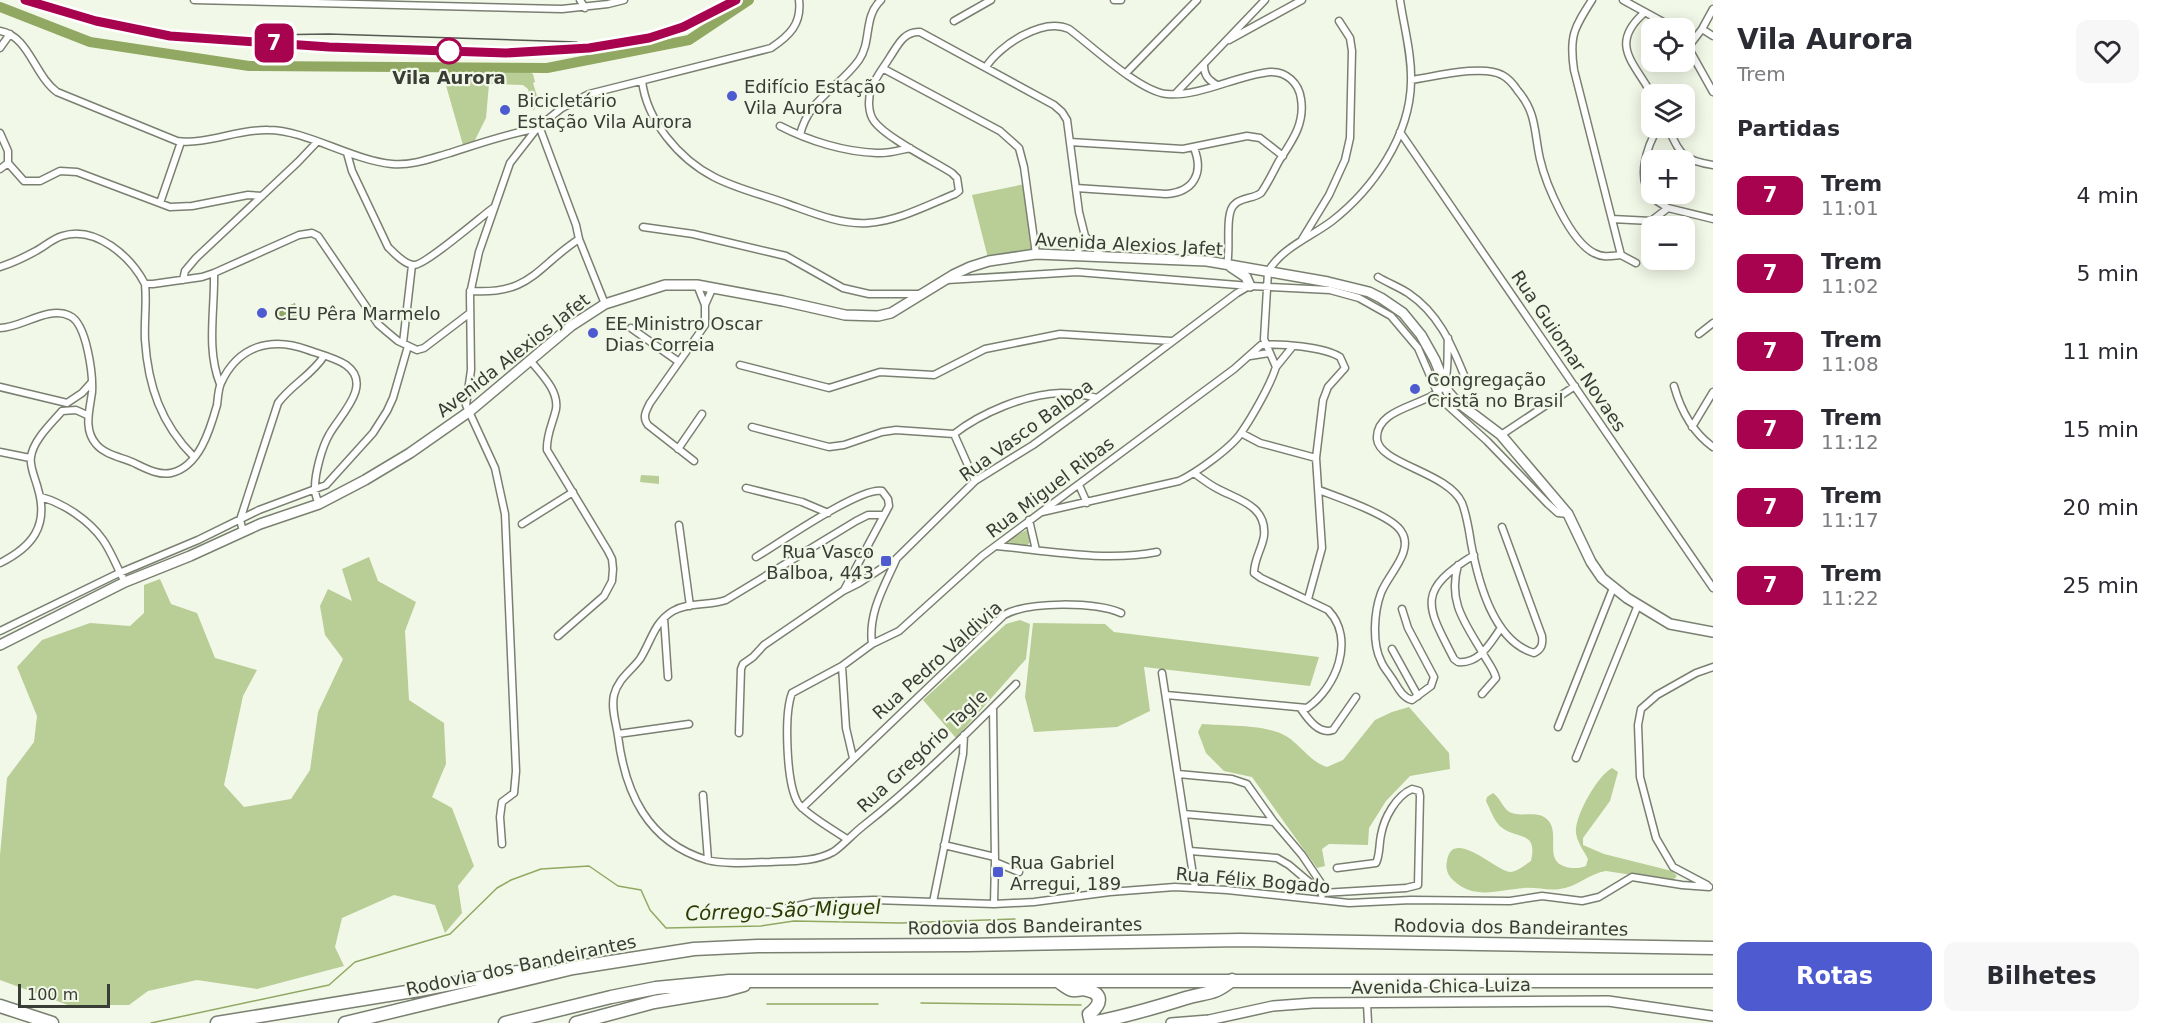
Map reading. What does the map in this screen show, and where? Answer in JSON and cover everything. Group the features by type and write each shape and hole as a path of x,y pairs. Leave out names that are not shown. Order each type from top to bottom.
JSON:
{"highway":[{"name":"Rodovia dos Bandeirantes","path":"345,1023 573,968 694,949 758,946 1240,940 1713,948"},
{"path":"217,1023 507,973 573,968"},
{"path":"1058,981 1072,990 1085,989 1098,997 1100,1000 1098,1007 1089,1014 1091,1023 1141,1013 1188,998 1220,991 1232,980"},
{"path":"505,1023 656,988 729,981 1713,981"},
{"path":"576,1023 654,1002 726,990 757,981"},
{"path":"0,1006 52,1023"}],"main road":[{"name":"Avenida Alexios Jafet","path":"0,645 125,582 190,556 243,531 320,504 410,453 470,411 571,326 605,304 665,285 697,285 864,317 891,313 961,271 989,261 1036,254 1227,264 1349,287 1369,292 1393,305 1403,313 1420,335 1435,360 1441,388 1500,435 1568,514 1591,562 1602,578 1638,605 1670,624 1713,632"},
{"path":"1227,264 1246,277 1250,286"},
{"name":"Avenida Chica Luiza","path":"1171,1023 1240,1019 1291,1004 1367,1003 1608,1001 1713,1016"}],"street":[{"path":"194,0 498,9 585,8 624,0"},
{"path":"580,0 585,8"},
{"path":"502,844 500,808 502,802 514,793 516,771 505,514 495,468 466,399 471,370 470,291 479,252 494,206 510,163 537,128 562,108 589,94 771,48 797,25 800,15 799,0"},
{"path":"800,135 806,115 860,58 866,43 871,12 881,0"},
{"path":"954,21 991,0"},
{"path":"1114,0 1121,0"},
{"path":"1126,73 1197,0"},
{"path":"1176,94 1265,0"},
{"path":"1224,43 1302,0"},
{"path":"1276,367 1266,345 1263,331 1268,272 1273,263 1332,221 1369,183 1387,158 1400,132 1409,102 1411,80 1400,0"},
{"path":"1592,0 1578,22 1571,48 1574,70 1620,255"},
{"path":"1623,0 1654,18"},
{"path":"1695,39 1713,9"},
{"path":"1644,13 1629,30 1626,48 1631,64 1645,84"},
{"path":"1301,241 1337,179 1345,160 1350,138 1352,51 1350,38 1339,21"},
{"path":"986,67 999,51 1010,43 1046,27 1057,25 1069,28 1126,73 1155,92 1176,94 1270,72 1283,74 1296,84 1301,98 1300,124 1297,134 1261,193 1232,206 1229,214 1227,264"},
{"path":"1702,30 1713,36"},
{"path":"0,31 10,34 21,43 43,80 57,92 181,142 279,130 347,153 387,163 409,164 537,128"},
{"path":"642,81 646,102 662,131 690,160 711,176 838,220 867,223 911,212 959,191 957,177 952,172 879,128 872,119 869,107 871,90 903,38 914,32 927,35 1058,108 1067,120 1085,236 1102,256"},
{"path":"0,48 10,34"},
{"path":"1695,58 1713,92"},
{"path":"1204,65 1208,79 1218,85"},
{"path":"884,69 1000,131 1019,148 1024,166 1036,254"},
{"path":"1411,80 1478,71 1502,74 1531,108 1540,160 1548,184 1556,205 1578,240 1588,249 1602,256 1620,255 1636,263"},
{"path":"780,126 800,135 840,147 878,153 910,148"},
{"path":"537,128 605,304"},
{"name":"Rua Guiomar Novaes","path":"1400,132 1713,588"},
{"path":"0,133 8,151 8,163 24,181 40,181 53,173 70,171 81,173 166,207 181,207 248,195 262,196"},
{"path":"1070,142 1183,149 1247,136 1260,138 1283,156"},
{"path":"1653,138 1645,164 1645,179 1652,196 1668,208 1713,219"},
{"path":"1674,138 1684,156 1696,162 1713,165"},
{"path":"160,203 181,142"},
{"path":"183,280 186,271 196,258 316,142"},
{"path":"1076,188 1166,194 1181,191 1191,184 1198,172 1199,163 1194,148"},
{"path":"347,153 352,171 388,247 394,254 412,265 417,266 433,255 494,206"},
{"path":"0,168 8,163"},
{"path":"1612,219 1651,220 1668,208"},
{"path":"643,227 693,234 786,256 843,288 869,294 923,294"},
{"path":"0,267 36,252 53,239 75,233 102,240 115,247 145,284 145,341 156,400 170,428 180,443 194,457"},
{"path":"145,284 183,280 214,273 299,235 312,233 318,236 324,244 378,324 391,336 405,344 417,350 424,348 470,313"},
{"path":"1076,255 1085,236"},
{"path":"470,291 507,289 518,286 535,276 579,239"},
{"path":"0,632 120,573 182,548 259,510 326,485 375,431 393,398 405,344 412,265"},
{"name":"Avenida Alexios Jafet","path":"947,280 1077,272 1330,290 1359,298 1386,311 1418,348 1441,388 1446,404 1487,441 1548,504 1558,513 1568,514"},
{"path":"214,273 212,333 216,374 220,384"},
{"path":"1378,277 1417,300 1441,326 1464,375"},
{"path":"694,461 648,425 644,415 650,403 705,326 705,305 697,285"},
{"name":"Rua Vasco Balboa","path":"739,733 741,669 743,664 764,645 843,591 860,583 896,559 975,481 1033,445 1250,286"},
{"path":"705,305 713,287"},
{"path":"0,328 50,314 70,316 75,319 83,335 90,364 91,382 87,415 89,430 98,446 105,452 143,467 169,474 182,469 194,457 208,434 220,384 241,357 253,349 266,344 296,345 345,364 354,374 357,387 354,399 328,435 322,451 315,489 320,504"},
{"path":"1699,334 1713,323"},
{"path":"631,328 679,362"},
{"path":"740,365 829,388 880,372 933,375 985,349 1060,334 1171,342"},
{"path":"1448,338 1441,388 1388,417 1380,427 1378,442 1383,452 1439,480 1457,495 1464,511 1491,612 1511,641 1523,650 1534,653 1540,650 1543,644 1542,636 1525,584 1502,527"},
{"path":"1266,345 1293,346 1335,354 1342,360 1345,368 1325,392 1316,458 1322,548 1308,599"},
{"name":"Rua Miguel Ribas","path":"802,808 796,798 789,762 788,722 791,696 796,690 842,666 872,644 899,631 982,556 1249,356 1256,348 1266,345"},
{"path":"1040,512 1179,481 1194,473 1241,433 1271,381 1276,367 1293,346"},
{"name":"Rua Miguel Ribas","path":"1249,356 1269,353"},
{"path":"243,531 240,520 278,403 286,392 317,368 324,356"},
{"path":"530,360 554,392 556,399 556,408 546,442 547,450 612,559 612,581 604,596 558,636"},
{"path":"0,563 25,549 34,537 40,516 40,497 30,458 43,434 67,403 76,398 91,382"},
{"path":"1500,435 1575,386"},
{"path":"1674,386 1679,404 1692,427 1713,447"},
{"path":"0,387 67,403"},
{"path":"1692,427 1713,392"},
{"path":"752,427 830,447 896,430 954,434 998,408 1051,394 1072,394 1097,398"},
{"path":"62,411 76,410 87,415"},
{"path":"678,449 702,414"},
{"path":"1241,433 1260,443 1316,458"},
{"path":"954,434 975,481"},
{"path":"0,452 30,458"},
{"path":"1166,695 1307,708 1333,678 1340,659 1339,627 1328,610 1254,573 1255,562 1264,538 1263,524 1252,505 1242,498 1213,487 1194,473"},
{"path":"1079,485 1087,503"},
{"path":"746,488 802,502 828,513"},
{"path":"1319,490 1384,518 1400,529 1405,539 1403,555 1381,592 1377,609 1377,650 1381,662 1403,696 1412,700 1431,686 1434,677 1408,628 1402,609"},
{"path":"756,557 828,513 869,492 882,491 888,499 889,506 843,591"},
{"path":"522,524 573,492"},
{"path":"40,497 52,500 91,526 105,542 125,582"},
{"path":"708,860 671,842 646,818 630,792 623,771 613,706 617,687 639,660 653,632 674,610 726,600 856,521 868,516 884,515"},
{"path":"1029,520 1036,550"},
{"path":"679,525 690,606"},
{"path":"996,546 1129,556 1157,552"},
{"path":"1474,555 1459,564 1439,583 1434,591 1431,610 1454,659 1463,663 1483,653 1501,628"},
{"path":"872,644 870,625 873,612 896,559"},
{"path":"1459,564 1454,581 1454,594 1466,626 1496,678 1482,694"},
{"path":"1558,727 1613,588"},
{"path":"1576,758 1638,605"},
{"name":"Rua Pedro Valdivia","path":"802,808 1004,615 1028,607 1099,606 1121,613"},
{"path":"664,618 668,677"},
{"path":"1392,649 1418,696"},
{"path":"842,666 846,728 853,758"},
{"path":"1711,887 1679,872 1666,858 1656,838 1644,798 1639,768 1638,725 1641,709 1657,695 1696,673 1713,667"},
{"path":"1162,674 1195,888"},
{"name":"Rua Gregório Tagle","path":"708,860 727,862 798,860 834,852 964,735 1016,684"},
{"path":"1301,709 1308,719 1321,730 1330,732 1356,697"},
{"path":"993,706 994,904"},
{"path":"618,734 689,724"},
{"path":"933,902 963,754 964,735"},
{"path":"1178,774 1232,779 1247,784 1274,822 1302,855 1324,895"},
{"path":"1191,851 1277,858 1289,865 1324,895 1418,885 1419,790 1412,789 1403,795 1390,813 1382,831 1376,863 1337,868"},
{"path":"703,795 708,860"},
{"path":"802,808 847,839"},
{"path":"1185,814 1274,822"},
{"path":"944,845 995,860 1019,872"},
{"name":"Rua Félix Bogado","path":"752,912 771,912 814,902 874,900 994,904 1164,888 1324,895 1349,903 1411,900 1485,902 1542,896 1582,901 1599,897 1632,877 1711,887"},
{"path":"1367,1003 1368,1023"}],"shaded area":[{"path":"441,68 529,72 533,74 535,82 533,83 537,96 535,109 533,110 528,89 523,85 489,84 486,118 474,142 463,145"},
{"path":"1025,184 1032,252 988,258 972,195"},
{"path":"295,303 299,315 279,322 275,311"},
{"path":"641,475 659,476 659,484 640,482"},
{"path":"1029,529 1031,541 1025,548 1005,545 1012,537"},
{"path":"369,557 378,581 416,602 405,631 409,700 444,723 446,764 432,797 452,808 474,866 458,886 462,913 445,933 435,905 394,895 342,918 335,947 344,966 257,989 197,980 148,991 129,1005 68,1005 0,980 0,855 7,778 34,742 37,716 17,667 42,640 90,623 130,626 144,613 144,585 160,579 171,604 197,613 215,658 257,670 243,696 224,785 244,807 291,799 310,770 318,712 343,659 325,635 320,606 328,589 352,601 342,569"},
{"path":"1020,620 1030,624 1026,659 956,738 923,700 1006,624"},
{"path":"1033,623 1105,624 1114,632 1319,657 1310,686 1144,667 1150,711 1117,727 1034,732 1025,697"},
{"path":"1409,707 1449,753 1450,769 1410,776 1386,801 1369,828 1368,845 1329,844 1322,849 1325,866 1317,868 1252,777 1224,771 1206,753 1198,732 1202,724 1268,729 1286,736 1321,765 1327,767 1343,760 1375,720"},
{"path":"1612,768 1618,772 1610,801 1583,838 1583,845 1604,854 1672,871 1677,876 1672,881 1606,871 1560,889 1524,888 1479,892 1462,887 1450,877 1447,861 1451,851 1457,848 1466,849 1511,872 1531,861 1532,844 1529,840 1507,831 1494,818 1486,801 1487,797 1493,793 1512,813 1540,815 1548,820 1553,830 1554,856 1559,864 1573,868 1586,866 1588,859 1578,840 1576,826 1594,787"}],"waterway":[{"path":"0,7 90,42 249,66 547,68 689,40 749,0"},
{"name":"Córrego São Miguel","path":"151,1023 329,985 355,962 450,934 497,888 541,869 589,866 618,886 641,890 650,910 666,928 761,926 794,921 900,923 1015,919"},
{"path":"921,1003 1081,1005"},
{"path":"767,1004 878,1004"}],"railway":[{"path":"25,0 96,21 170,36 329,47 506,53 589,48 649,38 683,27 736,0"},
{"path":"262,35 329,34 577,42"}],"train":[{"name":"7","path":"25,0 96,21 170,36 329,47 506,53 589,48 649,38 683,27 736,0"}],"place":[{"name":"Vila Aurora","path":"449,51"},
{"name":"Edifício Estação Vila Aurora","path":"732,96"},
{"name":"Bicicletário Estação Vila Aurora","path":"505,110"},
{"name":"CEU Pêra Marmelo","path":"262,313"},
{"name":"EE Ministro Oscar Dias Correia","path":"593,333"},
{"name":"Congregação Cristã no Brasil","path":"1415,389"},
{"name":"Rua Vasco Balboa, 443","path":"886,561"},
{"name":"Rua Gabriel Arregui, 189","path":"998,872"}]}
